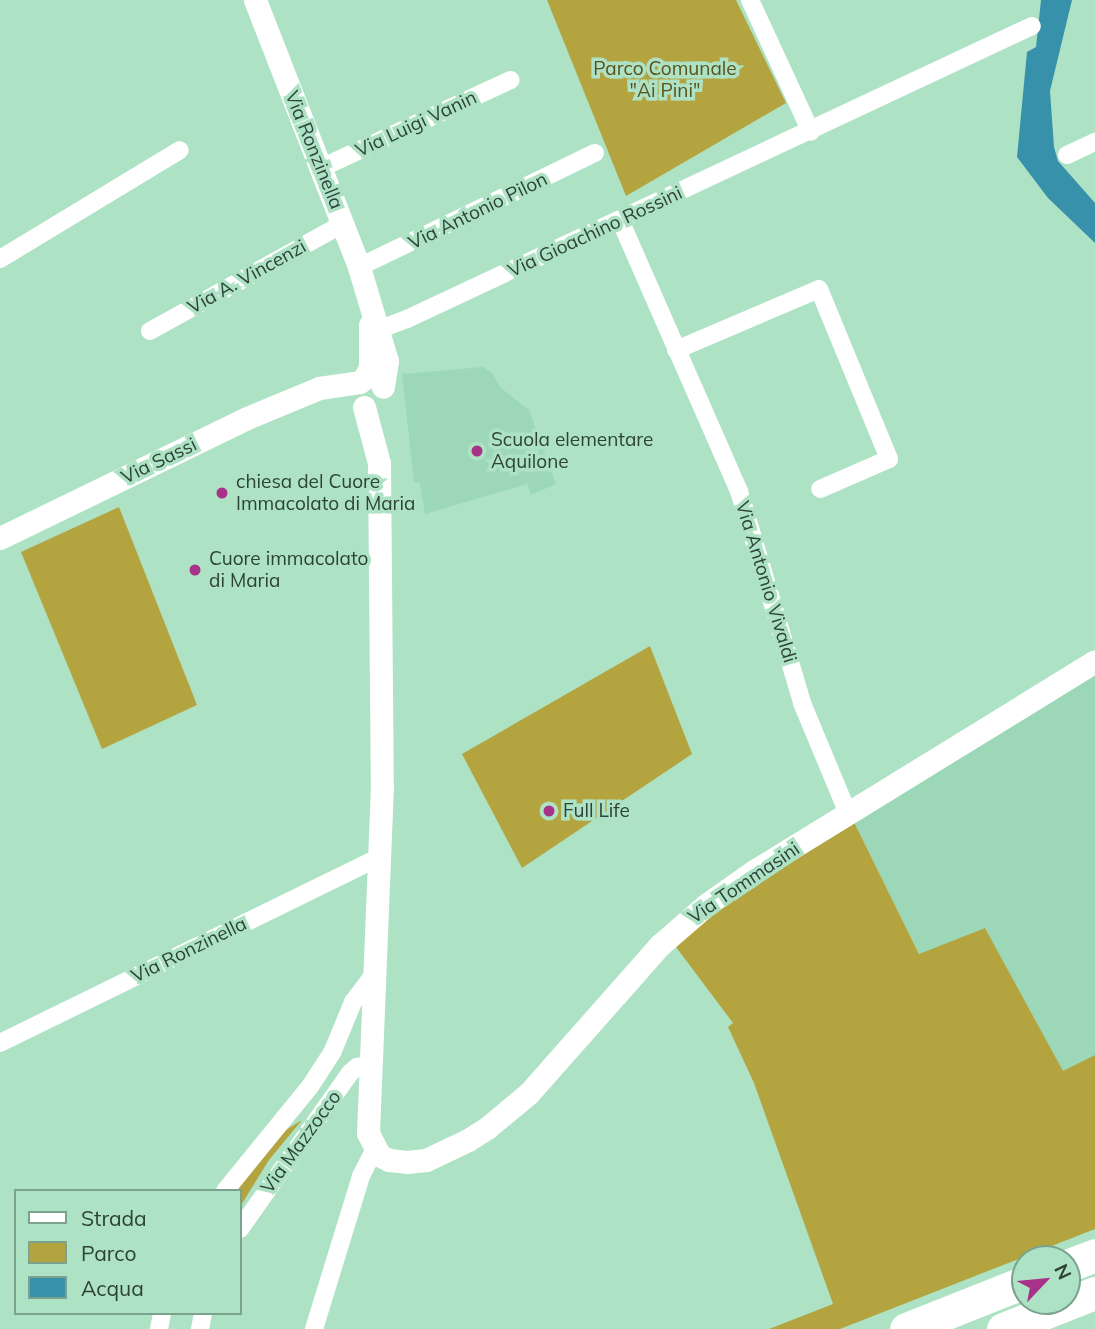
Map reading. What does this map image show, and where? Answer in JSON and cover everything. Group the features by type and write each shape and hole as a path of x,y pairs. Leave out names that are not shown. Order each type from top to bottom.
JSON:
{"highway":[{"path":"906,1329 1011,1288"},
{"path":"1003,1329 1095,1293"}],"street":[{"name":"Via Ronzinella","path":"255,0 344,223 387,361 368,393"},
{"path":"750,0 811,132"},
{"name":"Via Gioachino Rossini","path":"377,330 811,132 1032,26"},
{"name":"Via Luigi Vanin","path":"321,168 510,80"},
{"path":"1067,155 1095,142"},
{"path":"0,258 180,150"},
{"name":"Via Antonio Pilon","path":"359,267 596,153"},
{"name":"Via Antonio Vivaldi","path":"620,220 739,491 802,704 849,816"},
{"name":"Via A. Vincenzi","path":"150,331 344,223"},
{"path":"676,350 819,289 889,458 820,489"},
{"name":"Via Ronzinella","path":"314,1329 371,1141 370,1065 382,785 377,452 368,393 379,359 370,353 369,301"},
{"name":"Via Sassi","path":"0,538 247,418 319,388 368,393"},
{"name":"Via Tommasini","path":"371,1141 389,1160 426,1160 468,1140 529,1093 660,945 706,905 754,871 849,816 1095,662"},
{"name":"Via Ronzinella","path":"0,1042 378,858"},
{"path":"227,1189 311,1085 332,1053 353,1002 376,971"},
{"name":"Via Mazzocco","path":"242,1226 351,1073 357,1067 370,1065"}],"shaded area":[{"name":"Scuola elementare Aquilone","path":"483,367 492,373 501,388 529,410 556,484 531,495 527,484 425,514 420,483 414,482 402,374"},
{"path":"1095,670 1095,1055 1063,1072 985,928 920,955 851,816"}],"green space":[{"name":"Parco Comunale \"Ai Pini\"","path":"547,0 736,0 786,103 626,196"},
{"path":"119,507 197,705 102,749 21,552"},
{"name":"Full Life","path":"650,646 692,754 522,868 462,754"},
{"path":"851,816 919,954 985,928 1063,1071 1095,1055 1095,1229 1054,1245 1011,1245 1011,1262 840,1329 769,1329 833,1304 754,1083 728,1027 733,1023 676,947 705,919"},
{"path":"302,1120 269,1160 242,1204 242,1189 225,1189 253,1150"}],"water":[{"path":"1041,0 1072,0 1050,91 1054,147 1058,161 1095,203 1095,243 1048,198 1017,157 1027,52 1036,47"}],"place":[{"name":"Scuola elementare Aquilone","path":"477,451"},
{"name":"chiesa del Cuore Immacolato di Maria","path":"222,493"},
{"name":"Cuore immacolato di Maria","path":"195,570"},
{"name":"Full Life","path":"549,811"}]}
